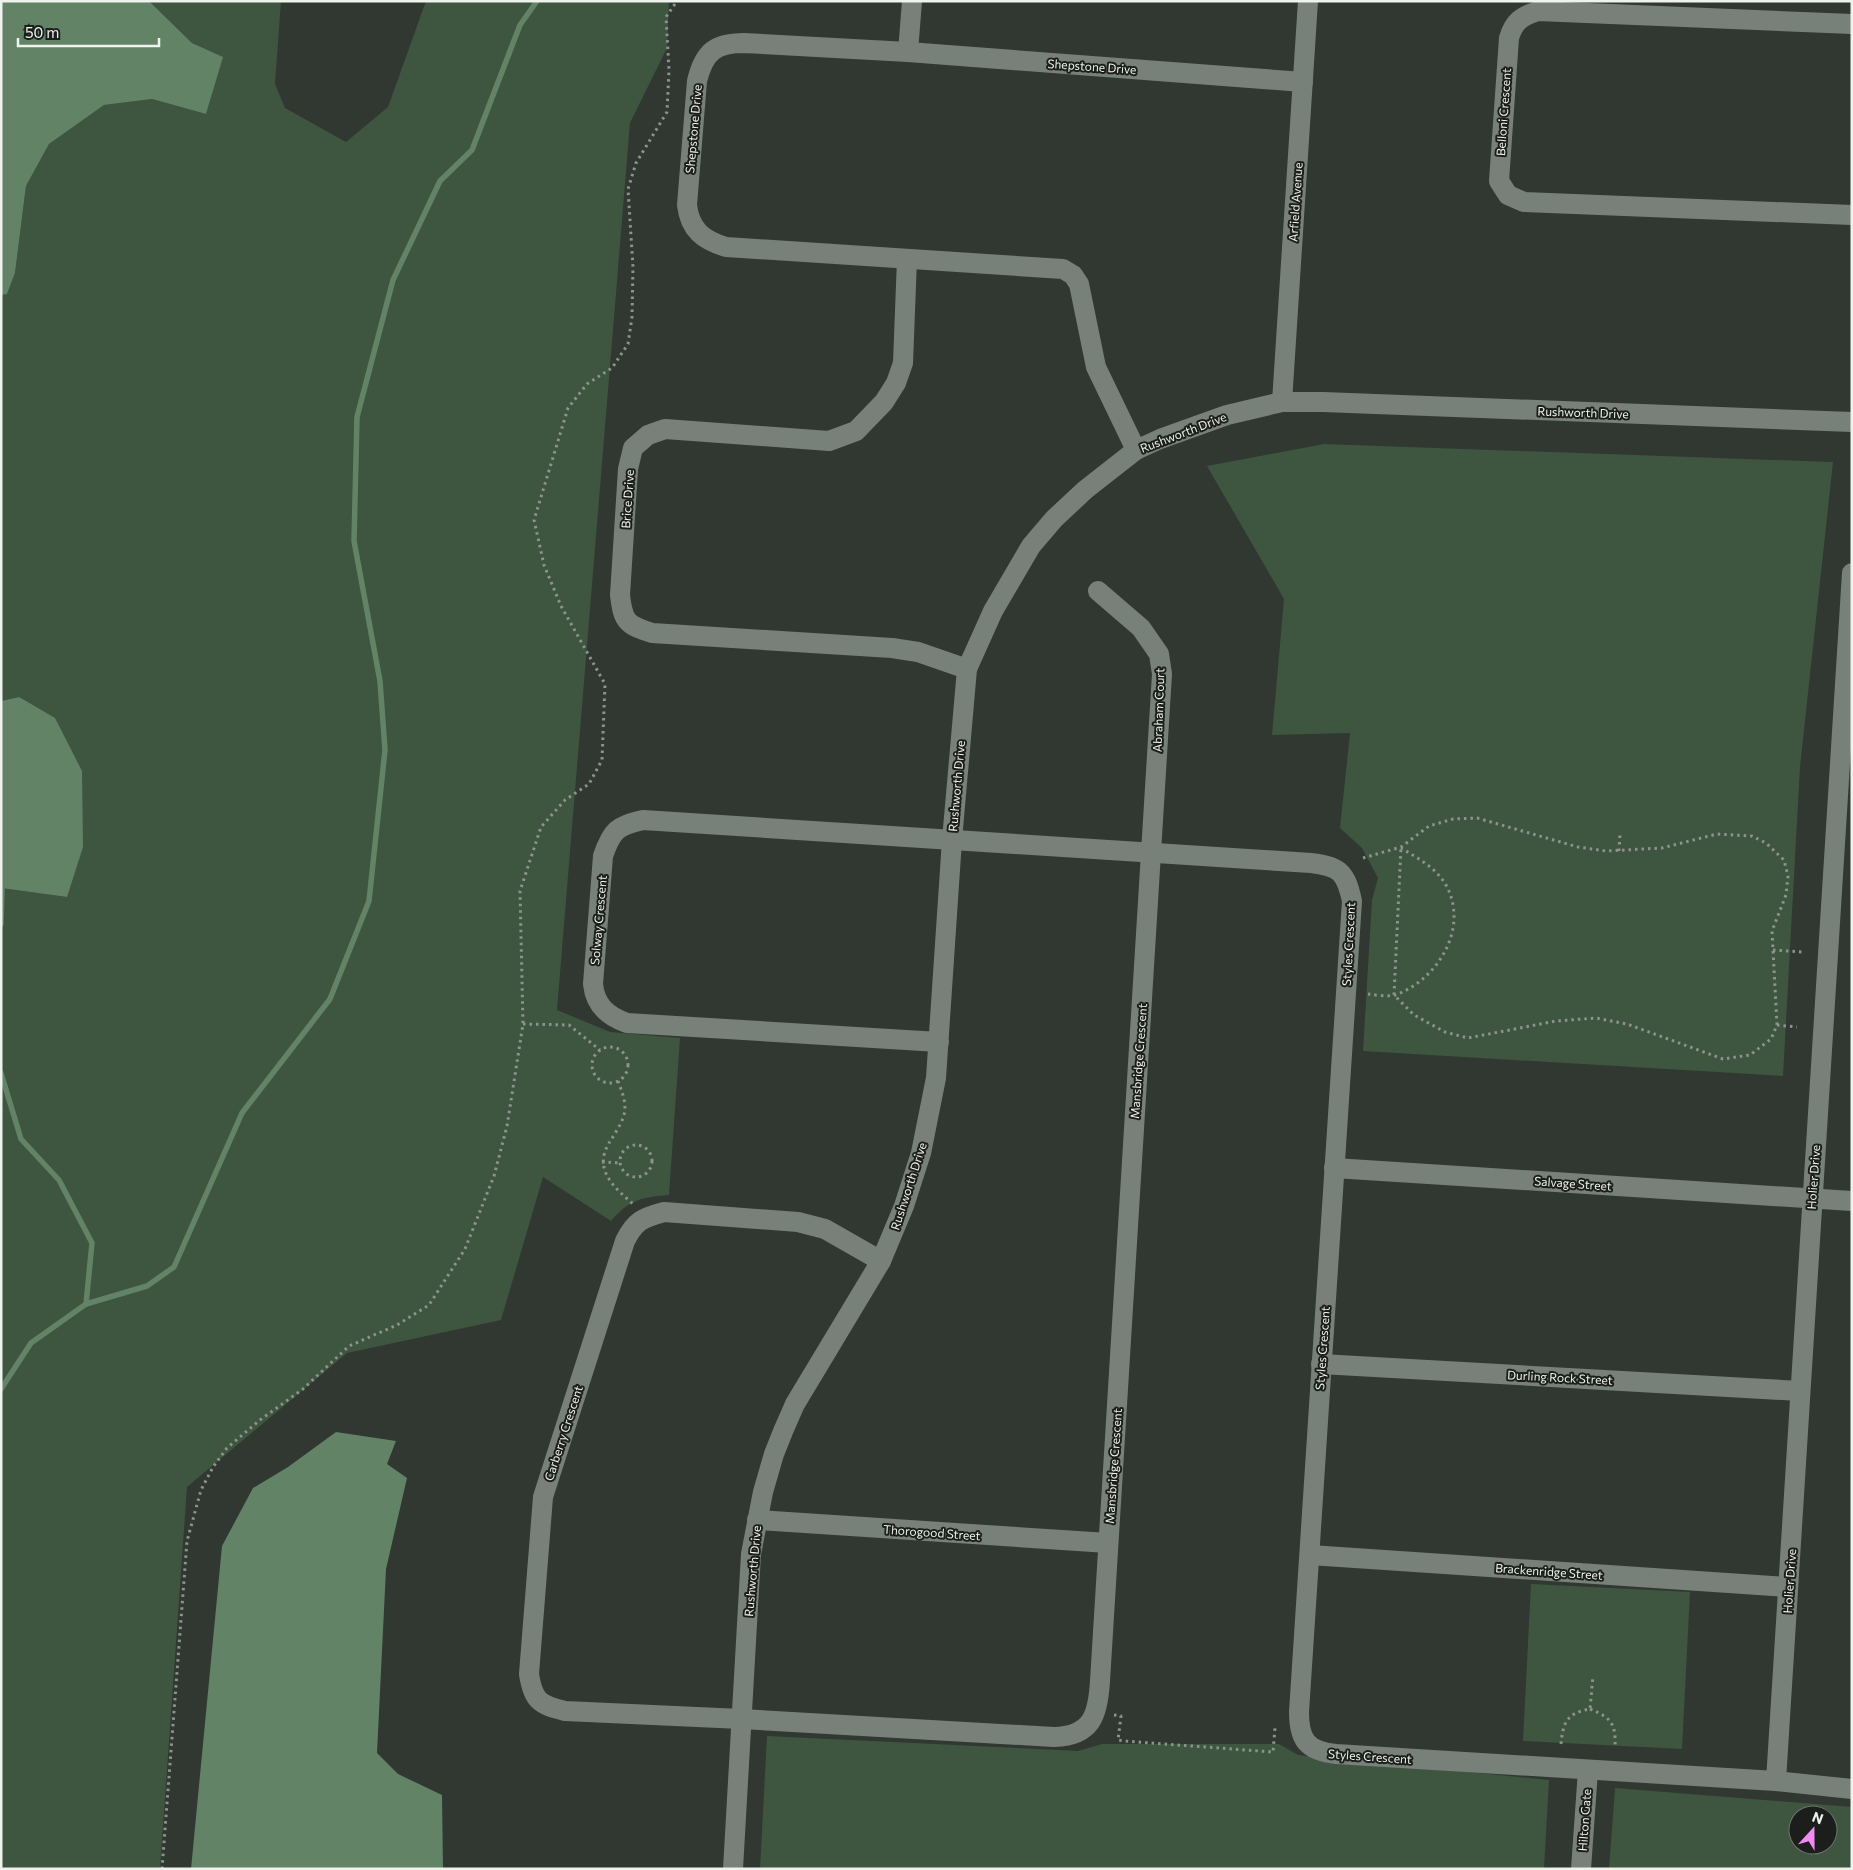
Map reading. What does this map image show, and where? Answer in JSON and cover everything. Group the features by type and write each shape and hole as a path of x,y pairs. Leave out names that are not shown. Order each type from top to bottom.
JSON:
{"street":[{"path":"908,52 912,1"},
{"name":"Arfield Avenue","path":"1282,402 1308,1"},
{"name":"Belloni Crescent","path":"1852,24 1538,11 1524,16 1513,24 1509,38 1499,181 1508,195 1524,202 1852,215"},
{"name":"Shepstone Drive","path":"1136,450 1096,366 1080,284 1074,274 1063,269 1045,267 726,247 709,242 695,230 688,218 687,205 697,81 701,63 714,50 728,43 736,43 908,52 1303,82"},
{"name":"Brice Drive","path":"907,259 903,362 896,383 884,402 856,431 829,441 665,429 648,435 633,448 628,468 620,596 622,612 632,626 652,633 892,648 918,652 967,669"},
{"name":"Rushworth Drive","path":"733,1869 751,1554 757,1520 774,1454 795,1404 881,1260 904,1206 921,1153 932,1104 940,1042 952,840 967,669 993,611 1032,546 1054,519 1084,490 1136,450 1160,438 1227,415 1282,402 1852,422"},
{"name":"Holier Drive","path":"1776,1781 1811,1198 1844,819 1852,573"},
{"name":"Abraham Court","path":"1098,591 1141,628 1159,654 1162,674 1151,853"},
{"name":"Solway Crescent","path":"940,1042 627,1023 613,1018 601,1007 594,995 593,984 603,856 610,836 622,825 643,820 952,840"},
{"name":"Styles Crescent","path":"952,840 1329,865 1341,872 1348,884 1352,901 1310,1556 1298,1712 1299,1727 1304,1740 1317,1752 1776,1781 1852,1789"},
{"name":"Mansbridge Crescent","path":"741,1719 1054,1737 1070,1736 1081,1732 1092,1720 1098,1705 1151,853"},
{"name":"Salvage Street","path":"1334,1168 1852,1201"},
{"name":"Carberry Crescent","path":"741,1719 565,1712 544,1706 532,1692 529,1674 539,1527 543,1497 550,1471 626,1241 633,1226 646,1217 664,1212 798,1222 826,1229 881,1260"},
{"name":"Durling Rock Street","path":"1321,1364 1800,1392"},
{"name":"Thorogood Street","path":"757,1520 1108,1543"},
{"name":"Brackenridge Street","path":"1310,1556 1788,1586"},
{"name":"Hilton Gate","path":"1580,1869 1588,1770"}],"path":[{"path":"162,1869 187,1542 202,1490 213,1467 228,1448 260,1420 303,1389 349,1346 397,1325 429,1305 465,1249 494,1176 507,1126 523,1024 520,891 541,827 565,800 589,784 602,760 605,684 561,606 544,565 534,520 568,408 587,384 612,368 628,344 632,317 634,267 628,188 636,162 667,112 666,17 677,1"},
{"path":"1363,858 1401,847 1429,826 1453,819 1478,818 1578,847 1619,852 1662,848 1717,834 1752,836 1766,843 1784,860 1788,876 1786,895 1772,931 1778,1025 1771,1040 1750,1055 1723,1059 1627,1024 1596,1018 1556,1021 1468,1038 1445,1032 1414,1015 1394,995 1401,847"},
{"path":"1619,852 1620,834"},
{"path":"1368,994 1394,995 1418,983 1436,967 1449,944 1453,916 1448,888 1434,869 1401,847"},
{"path":"1773,950 1802,952"},
{"path":"523,1024 570,1025 600,1050"},
{"path":"1778,1025 1797,1027"},
{"path":"615,1047 624,1053 628,1069 618,1081 606,1082 596,1076 592,1065 593,1059 600,1050 615,1047"},
{"path":"618,1081 625,1101 624,1116 605,1149 602,1162 606,1178 633,1204"},
{"path":"637,1145 646,1149 651,1156 652,1164 647,1174 637,1178 626,1173 620,1163 626,1147 637,1145"},
{"path":"602,1162 620,1163"},
{"path":"1590,1709 1592,1676"},
{"path":"1560,1744 1568,1717 1578,1711 1590,1709 1608,1716 1614,1727 1615,1748"},
{"path":"1114,1715 1120,1716 1118,1740 1133,1742 1273,1752 1275,1728"}],"shaded area":[{"path":"1,1 149,1 192,43 223,57 206,114 152,99 104,105 49,144 26,186 15,273 7,294 1,295"},
{"path":"149,1 281,1 275,84 285,108 346,142 388,107 426,1 669,1 667,48 630,123 557,1010 610,1032 680,1038 669,1195 651,1197 630,1204 611,1221 543,1177 501,1320 347,1353 187,1487 160,1869 1,1869 1,888 67,897 19,697 1,701 1,295 7,294 15,273 26,186 49,144 104,105 152,99 206,114 222,57 192,43"},
{"path":"1324,444 1833,462 1800,767 1783,1076 1363,1051 1372,900 1378,878 1362,848 1340,828 1350,733 1272,735 1284,599 1207,466"},
{"path":"19,697 55,718 82,771 83,847 67,897 1,888 1,701"},
{"path":"336,1432 396,1441 387,1464 407,1478 386,1569 377,1753 398,1774 442,1795 443,1869 191,1869 222,1546 253,1488 288,1467"},
{"path":"1531,1584 1690,1592 1682,1749 1523,1741"},
{"path":"767,1736 1078,1751 1102,1744 1279,1744 1298,1755 1549,1780 1544,1869 760,1869"},
{"path":"1615,1788 1827,1805 1788,1805 1788,1855 1838,1855 1838,1806 1852,1807 1852,1869 1609,1869"}],"waterway":[{"path":"1,1389 31,1343 86,1304 147,1286 174,1267 242,1113 330,999 369,901 385,750 380,681 354,541 357,417 393,280 440,181 472,150 520,25 537,1"},
{"path":"1,924 2,888"},
{"path":"1,1073 21,1139 59,1180 92,1243 86,1304"}]}
